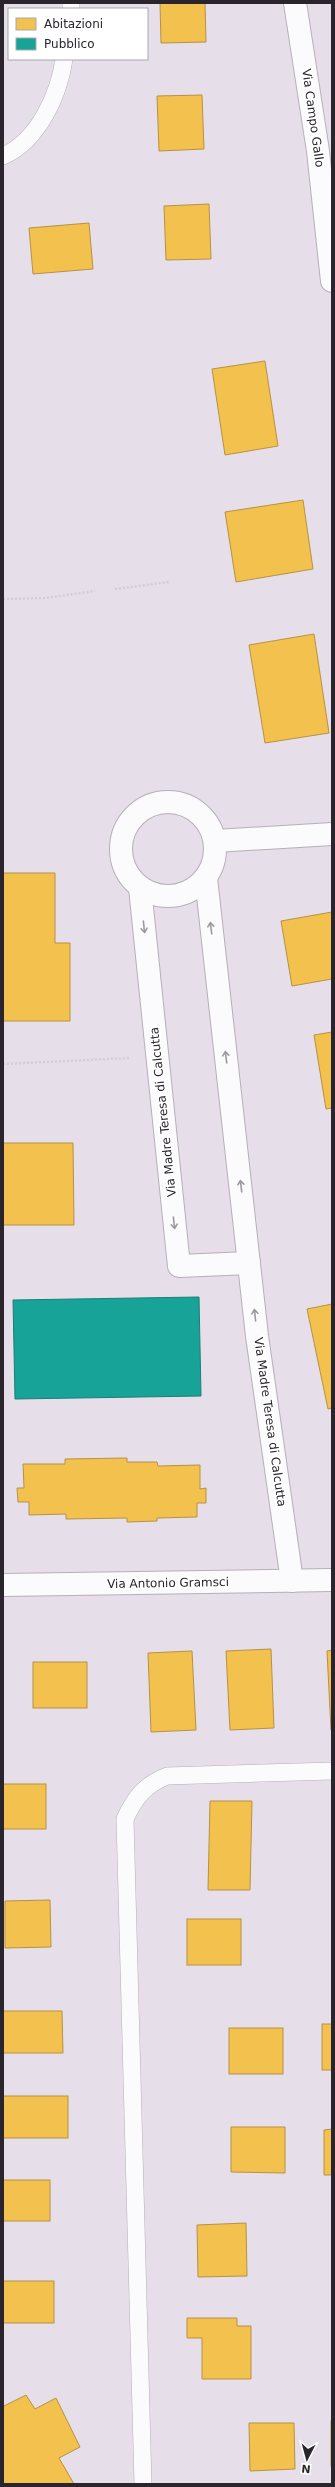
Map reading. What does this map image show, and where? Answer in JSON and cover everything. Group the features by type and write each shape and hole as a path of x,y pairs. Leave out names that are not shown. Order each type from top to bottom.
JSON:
{"street":[{"name":"Via Campo Gallo","path":"295,3 318,151 332,281"},
{"path":"169,802 190,807 206,822 215,841 214,861 206,878 195,888 182,895 167,897 153,895 140,888 130,878 122,864 120,850 122,835 129,822 144,808 156,803 169,802"},
{"path":"215,841 332,834"},
{"name":"Via Madre Teresa di Calcutta","path":"206,878 249,1263 292,1581"},
{"name":"Via Madre Teresa di Calcutta","path":"140,888 179,1266 249,1263"},
{"name":"Via Antonio Gramsci","path":"3,1585 332,1580"}],"lane":[{"path":"3,156 15,151 46,116 64,60"},
{"path":"143,2484 125,1819 140,1792 150,1782 167,1776 332,1771"}],"path":[{"path":"115,589 169,582"},
{"path":"3,599 46,598 95,591"},
{"path":"3,1064 157,1056"}],"building: Abitazioni":[{"path":"160,3 205,3 206,42 161,43"},
{"path":"202,95 204,149 159,151 157,96"},
{"path":"209,204 211,259 166,260 164,206"},
{"path":"89,223 93,269 33,274 29,228"},
{"path":"265,361 278,446 225,455 212,369"},
{"path":"303,500 313,569 236,582 225,512"},
{"path":"314,634 329,733 265,743 249,645"},
{"path":"3,873 55,873 55,943 70,943 70,1021 3,1021"},
{"path":"332,912 332,979 292,986 281,921"},
{"path":"332,1032 332,1108 326,1109 314,1035"},
{"path":"3,1143 73,1143 74,1225 3,1225"},
{"path":"332,1304 332,1408 328,1409 307,1309"},
{"path":"127,1458 127,1462 157,1462 158,1466 200,1465 200,1489 206,1488 206,1503 197,1503 197,1517 157,1518 157,1521 127,1522 127,1518 66,1519 66,1514 29,1515 29,1502 18,1502 17,1488 24,1488 23,1464 65,1464 65,1459"},
{"path":"271,1649 274,1728 230,1730 226,1651"},
{"path":"332,1650 332,1730 331,1730 327,1651"},
{"path":"192,1651 196,1730 151,1732 148,1653"},
{"path":"33,1662 87,1662 87,1708 33,1708"},
{"path":"3,1784 46,1784 46,1829 3,1829"},
{"path":"210,1801 252,1801 250,1890 208,1890"},
{"path":"50,1900 51,1947 5,1948 5,1901"},
{"path":"187,1919 241,1919 241,1965 187,1965"},
{"path":"3,2011 62,2011 63,2053 3,2053"},
{"path":"322,2024 332,2024 332,2070 322,2070"},
{"path":"229,2028 283,2028 283,2074 229,2074"},
{"path":"3,2096 68,2096 68,2138 3,2138"},
{"path":"231,2127 285,2127 285,2173 231,2172"},
{"path":"332,2129 332,2175 324,2175 324,2130"},
{"path":"3,2180 50,2180 50,2221 3,2221"},
{"path":"246,2223 247,2276 198,2277 197,2225"},
{"path":"3,2281 54,2281 54,2323 3,2323"},
{"path":"187,2318 237,2318 237,2326 251,2326 251,2379 202,2379 202,2338 187,2338"},
{"path":"26,2395 35,2409 56,2398 80,2447 59,2458 74,2484 3,2484 3,2405 4,2406"},
{"path":"332,2421 332,2466 331,2466"},
{"path":"249,2423 294,2423 295,2469 250,2471"}],"building: Pubblico":[{"path":"199,1297 201,1396 15,1399 13,1300"}]}
